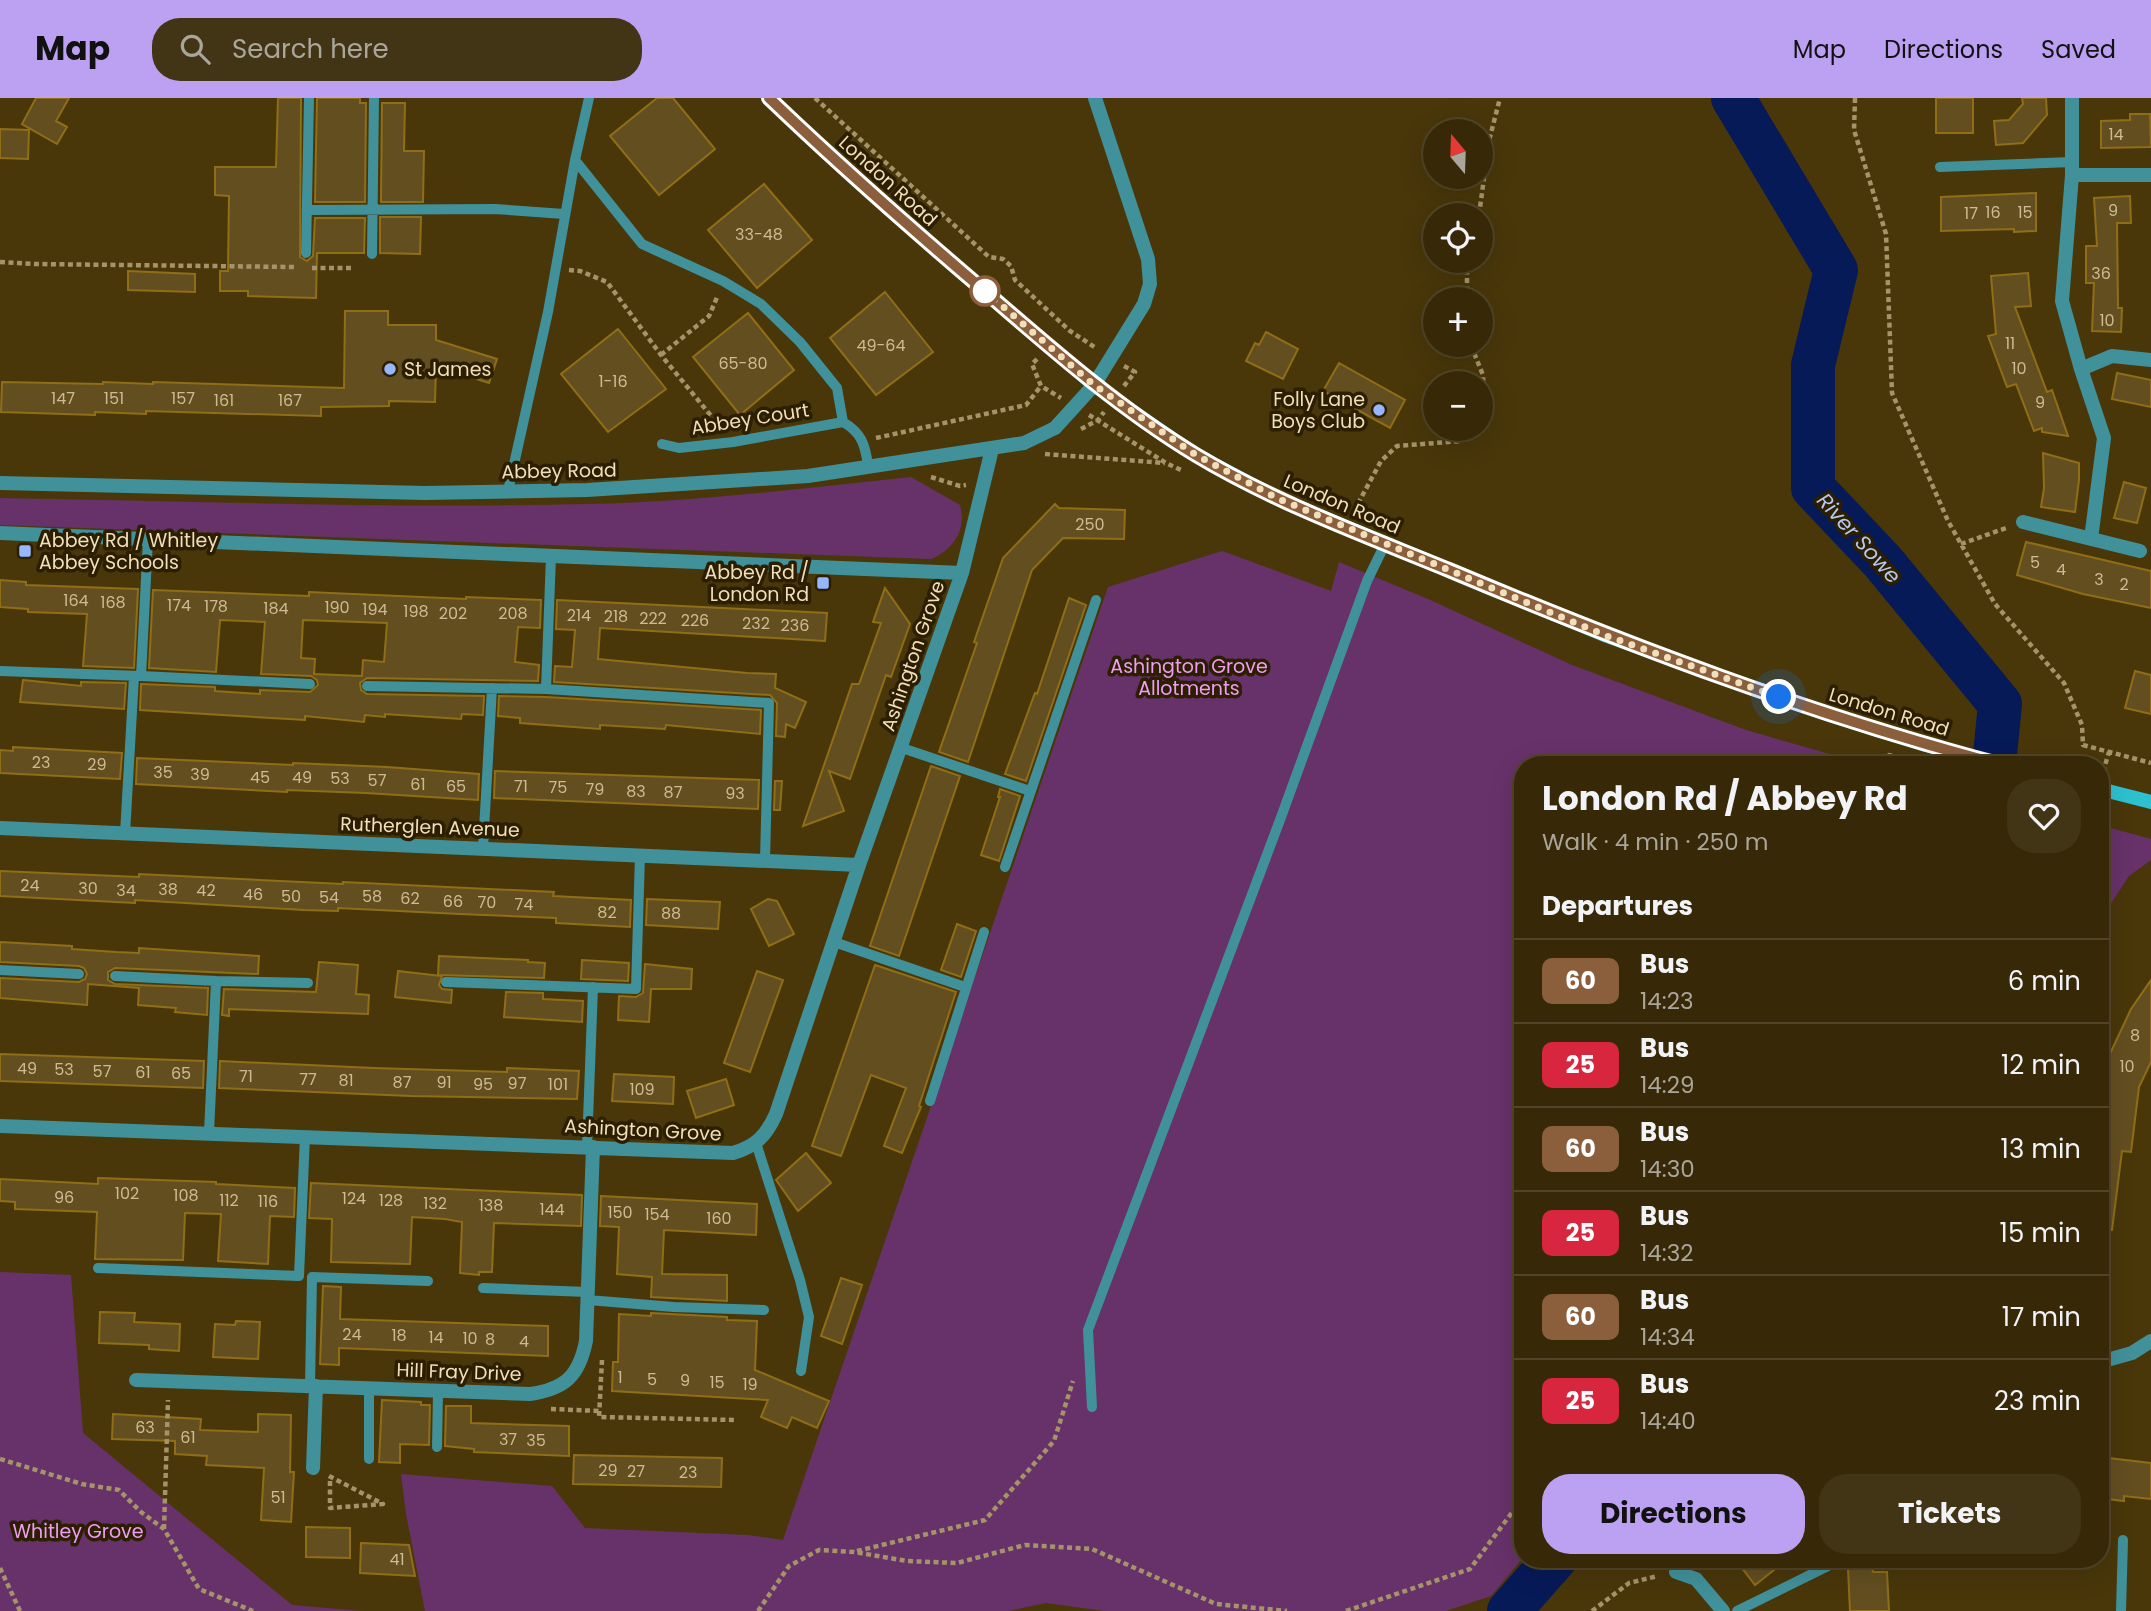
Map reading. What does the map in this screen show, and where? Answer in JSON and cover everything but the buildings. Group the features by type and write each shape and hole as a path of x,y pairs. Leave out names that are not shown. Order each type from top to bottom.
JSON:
{"main road":[{"name":"London Road","path":"769,98 889,209 1094,385 1196,455 1279,499 1607,636 1828,714 1968,756"},
{"path":"2109,791 2151,802"}],"street":[{"name":"Abbey Road","path":"0,483 425,493 587,490 808,476 1024,443 1055,428 1094,385 1144,304 1150,284 1148,259 1095,98"},
{"path":"2072,98 2072,169 2062,301 2104,438 2091,539"},
{"path":"2072,169 2151,174"},
{"path":"2081,369 2112,356 2151,360"},
{"name":"Ashington Grove","path":"0,1126 733,1153 748,1149 768,1130 776,1114 859,865 962,573 992,449"},
{"path":"2023,522 2140,551"},
{"path":"0,533 962,573"},
{"name":"Rutherglen Avenue","path":"0,828 859,865"},
{"name":"Hill Fray Drive","path":"136,1380 530,1394 558,1387 577,1370 586,1341 590,1147"},
{"path":"2109,1359 2132,1353 2151,1343"},
{"path":"313,1386 313,1468"},
{"path":"1676,1572 1696,1579 1723,1611"}],"lane":[{"path":"306,253 309,98"},
{"path":"372,254 374,98"},
{"path":"508,491 556,270 564,214 589,98"},
{"path":"575,160 642,244 723,281 761,304 800,342 837,387 843,422 864,440 868,465"},
{"path":"1940,167 2072,169"},
{"path":"307,209 495,209 564,214"},
{"name":"Abbey Court","path":"662,444 679,448 733,442 843,422"},
{"path":"125,834 148,539"},
{"path":"1092,1407 1088,1330 1271,846 1367,581 1385,544"},
{"path":"546,690 551,556"},
{"path":"1005,867 1096,600"},
{"path":"0,671 310,684"},
{"path":"366,686 546,690 769,703 765,860"},
{"path":"483,848 492,688"},
{"path":"902,748 1030,791"},
{"path":"446,982 636,989 640,855"},
{"path":"930,1101 984,932"},
{"path":"834,943 965,987"},
{"path":"0,970 79,974"},
{"path":"116,976 308,982"},
{"path":"209,1133 216,981"},
{"path":"590,1147 593,987"},
{"path":"299,1276 305,1136"},
{"path":"756,1143 800,1280 809,1317 801,1371"},
{"path":"99,1268 428,1281"},
{"path":"312,1277 313,1386"},
{"path":"483,1288 588,1296 674,1307 764,1310"},
{"path":"369,1388 369,1459"},
{"path":"437,1447 438,1391"},
{"path":"2121,1611 2123,1540"},
{"path":"1737,1611 1824,1568"}],"path":[{"path":"815,98 989,257 1003,260 1011,266 1015,280 1070,331"},
{"path":"1481,203 1489,141 1500,98"},
{"path":"1855,98 1854,130 1886,234 1892,393 1948,520 1995,604 2064,683 2082,724 2083,745 2151,763"},
{"path":"0,262 299,267"},
{"path":"310,268 351,268"},
{"path":"556,270 580,271 607,282 661,355 733,442"},
{"path":"661,355 709,316 723,281"},
{"path":"864,440 1026,405 1041,386 1032,364"},
{"path":"1036,453 1166,463 1098,420"},
{"path":"1345,527 1381,461 1396,446 1461,441"},
{"path":"1961,544 2023,522"},
{"path":"2108,756 2109,752"},
{"path":"602,1355 599,1418 735,1420"},
{"path":"854,1552 985,1520 1054,1440 1073,1379"},
{"path":"164,1530 169,1381"},
{"path":"530,1394 552,1410 600,1411"},
{"path":"0,1460 82,1484 119,1490 164,1530 199,1589 253,1611"},
{"path":"313,1468 330,1476 383,1504 330,1508 330,1476"},
{"path":"1346,1611 1470,1569 1514,1510"},
{"path":"758,1611 789,1566 819,1550 854,1552 906,1561 957,1563 1025,1545 1092,1549 1216,1604 1287,1611"},
{"path":"0,1568 20,1611"},
{"path":"1592,1611 1629,1583 1676,1572"}],"green space":[{"path":"911,477 960,505 960,531 952,545 931,559 0,525 0,498 368,505 589,504 710,497"},
{"name":"Ashington Grove Allotments","path":"1222,551 1331,591 1339,562 1428,599 1572,665 1746,730 1837,756 1514,756 1514,1568 1491,1596 1446,1611 1105,1611 1046,1603 1008,1611 425,1611 401,1474 552,1486 585,1528 747,1535 783,1540 1108,587"},
{"path":"2109,827 2151,839 2151,860 2129,876 2109,906"},
{"name":"Whitley Grove","path":"0,1272 71,1275 83,1433 292,1605 362,1611 0,1611"}],"waterway":[{"name":"River Sowe","path":"1733,98 1836,270 1813,365 1813,488 1883,562 2000,704 1995,756"},
{"name":"River Sowe","path":"1509,1611 1547,1568"}],"bus line":[{"name":"60","path":"769,98 889,209 1094,385 1196,455 1279,499 1607,636 1828,714 1968,756"}],"place":[{"name":"St James","path":"390,369"},
{"name":"Folly Lane Boys Club","path":"1379,410"},
{"name":"Abbey Rd / Whitley Abbey Schools","path":"25,551"},
{"name":"Abbey Rd / London Rd","path":"823,583"}],"route":[{"path":"985,291 1094,385 1196,455 1279,499 1607,636 1779,697"}]}
